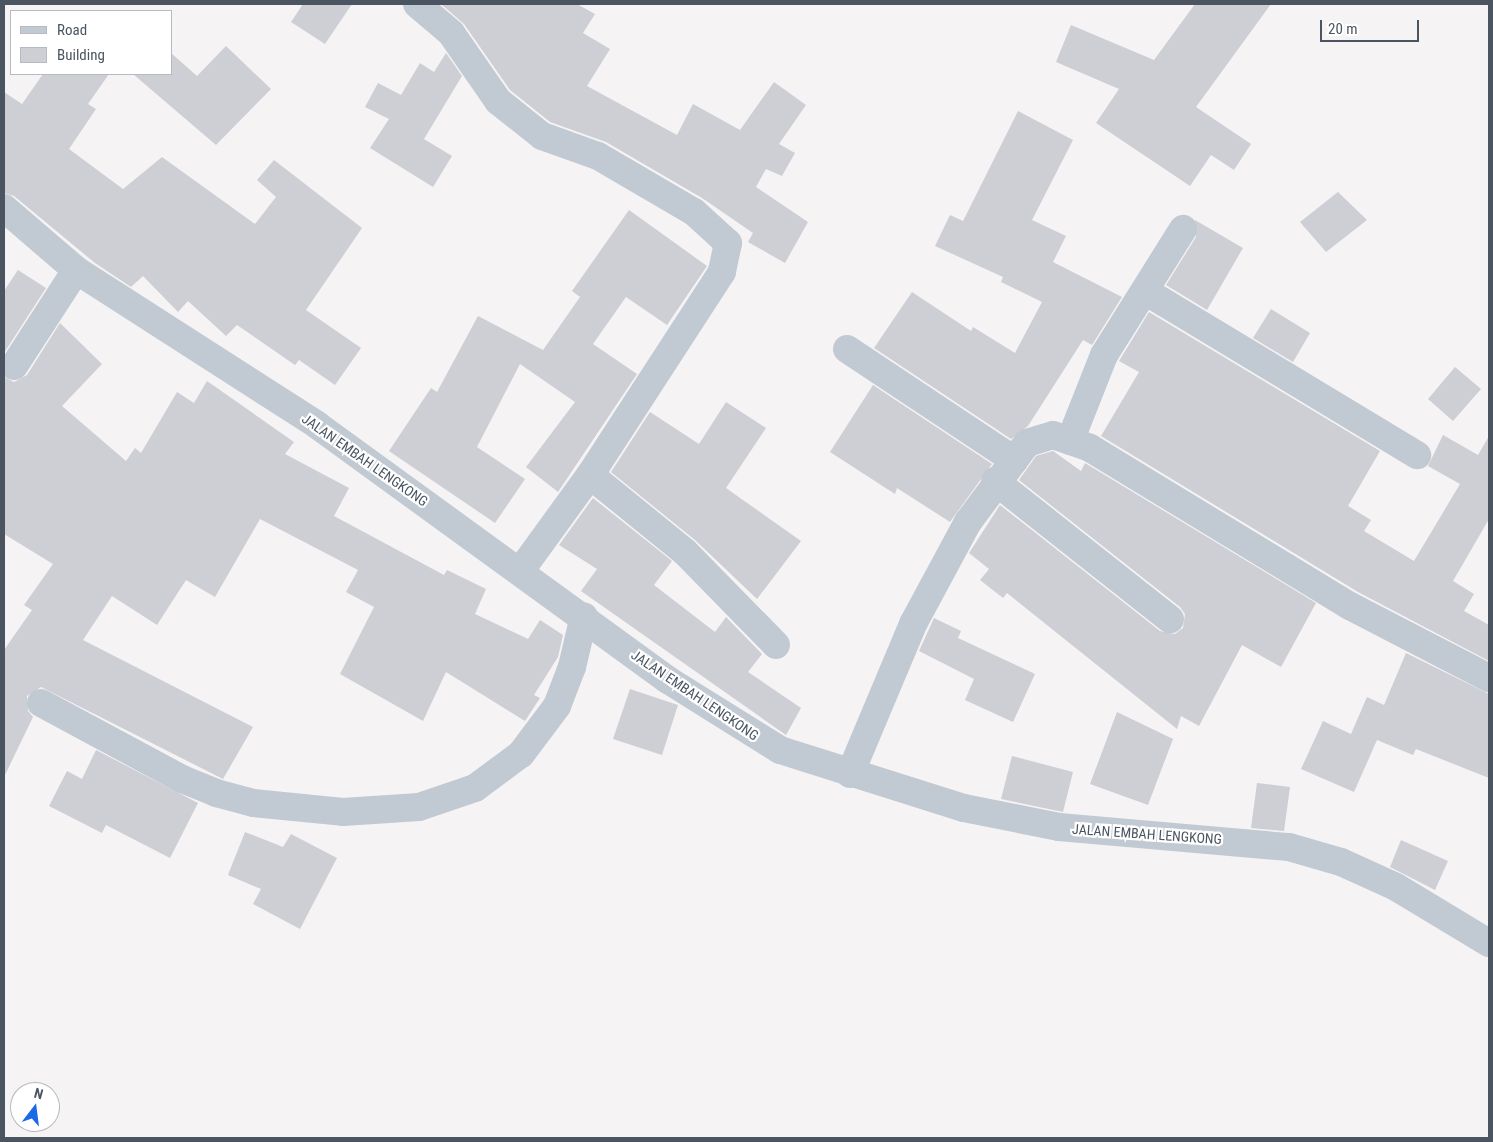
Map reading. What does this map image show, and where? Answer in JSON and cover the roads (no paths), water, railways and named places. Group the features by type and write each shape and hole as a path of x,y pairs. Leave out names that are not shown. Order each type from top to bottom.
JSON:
{"street":[{"path":"418,4 451,33 498,101 542,136 598,156 694,212 728,243 722,272 590,475 521,570"},
{"name":"JALAN EMBAH LENGKONG","path":"4,208 76,270 317,425 755,737 850,774 964,808 1059,827 1289,846 1342,862 1396,887 1489,943"},
{"path":"1070,441 1104,355 1184,228"},
{"path":"14,366 76,270"},
{"path":"1145,290 1417,454"},
{"path":"847,349 1014,460"},
{"path":"850,774 913,624 941,568 995,481 1027,443 1053,435 1090,448 1350,606 1489,678"},
{"path":"590,475 686,552 776,645"},
{"path":"995,481 1170,620"},
{"path":"41,703 182,779 216,793 253,802 343,812 419,807 475,788 521,754 557,706 572,667 584,616"}]}
